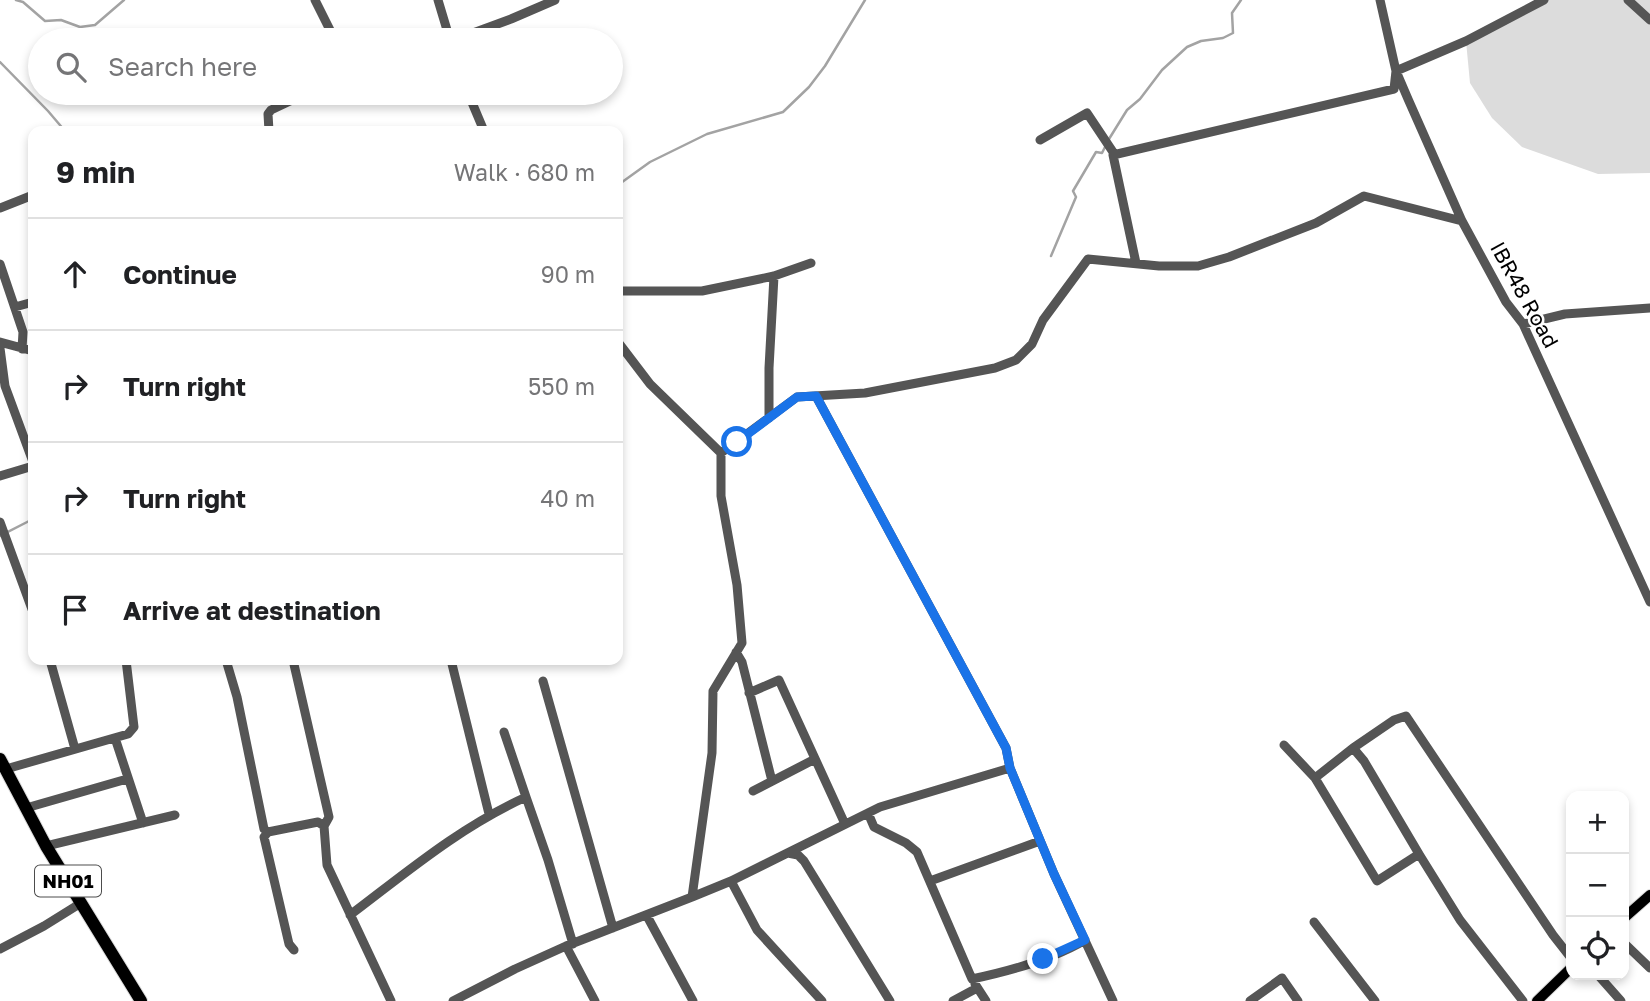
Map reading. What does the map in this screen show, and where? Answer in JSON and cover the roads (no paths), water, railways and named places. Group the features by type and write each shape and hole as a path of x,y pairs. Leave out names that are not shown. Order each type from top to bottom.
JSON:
{"highway":[{"name":"NH01","path":"3,764 46,846 141,1001"}],"main road":[{"path":"1625,917 1650,894"},
{"path":"1537,1001 1566,973"}],"street":[{"path":"315,0 329,28"},
{"path":"438,0 446,28"},
{"path":"483,28 555,0"},
{"name":"IBR48 Road","path":"1380,0 1396,71 1462,220 1506,302 1523,324 1650,602"},
{"path":"1115,155 1394,89 1396,71 1466,41 1544,0"},
{"path":"1628,0 1650,20"},
{"path":"269,126 268,114 282,105"},
{"path":"473,105 482,126"},
{"path":"1041,140 1087,113 1115,155 1136,263"},
{"path":"721,453 797,397 865,393 995,368 1016,360 1032,344 1043,320 1088,259 1198,266 1229,257 1316,223 1364,196 1462,220"},
{"path":"0,208 28,197"},
{"path":"623,291 702,291 774,276 811,263"},
{"path":"0,264 23,332 22,349"},
{"path":"769,418 774,276"},
{"path":"15,307 28,303"},
{"path":"1523,324 1565,314 1650,308"},
{"path":"0,342 28,350"},
{"path":"0,348 5,386 28,450"},
{"path":"623,349 650,384 721,453 721,496 737,585 742,643 713,691 712,753 692,897"},
{"path":"816,396 1006,748 1010,768 1040,841 1113,1001"},
{"path":"0,476 28,466"},
{"path":"3,529 28,598"},
{"path":"736,652 742,662 772,781"},
{"path":"51,665 75,749"},
{"path":"3,764 75,749 128,734 134,727 127,665"},
{"path":"227,665 237,697 264,829 268,832"},
{"path":"294,665 329,817 324,826 327,865 391,1001"},
{"path":"452,665 489,814"},
{"path":"749,693 779,680 845,824"},
{"path":"543,681 613,928"},
{"path":"1315,778 1394,720 1406,716 1566,952"},
{"path":"504,732 548,860 570,945 594,1001"},
{"path":"115,738 143,823"},
{"path":"1284,746 1315,778 1377,881 1419,853"},
{"path":"1353,748 1364,761 1460,920 1523,1001"},
{"path":"753,791 815,759"},
{"path":"453,1001 570,945 731,881 880,807 961,785 1010,768"},
{"path":"26,808 127,779"},
{"path":"350,915 410,868 489,814 526,797"},
{"path":"867,813 874,827 906,843 917,852 975,984 986,1001"},
{"path":"46,846 175,815"},
{"path":"294,950 289,944 264,837 268,832 318,822 324,826"},
{"path":"930,881 1040,841"},
{"path":"788,853 798,855 804,861 890,1001"},
{"path":"731,881 757,930 822,1001"},
{"path":"0,949 81,903"},
{"path":"647,916 693,1001"},
{"path":"1314,922 1375,1001"},
{"path":"953,1001 975,984 1085,940"},
{"path":"1629,948 1650,968"},
{"path":"1250,1001 1282,978 1298,1001"},
{"path":"1602,980 1621,1001"}],"waterway":[{"path":"16,0 23,2 45,21 61,20 80,27 95,25 124,0"},
{"path":"623,181 650,162 707,134 783,112 809,87 825,66 865,0"},
{"path":"1109,139 1127,110 1140,99 1162,70 1187,47 1233,33 1232,13 1241,0"},
{"path":"0,62 28,91"},
{"path":"42,105 61,126"},
{"path":"1051,256 1076,197 1073,191 1096,152 1102,153 1106,145"},
{"path":"0,536 28,522"}]}
